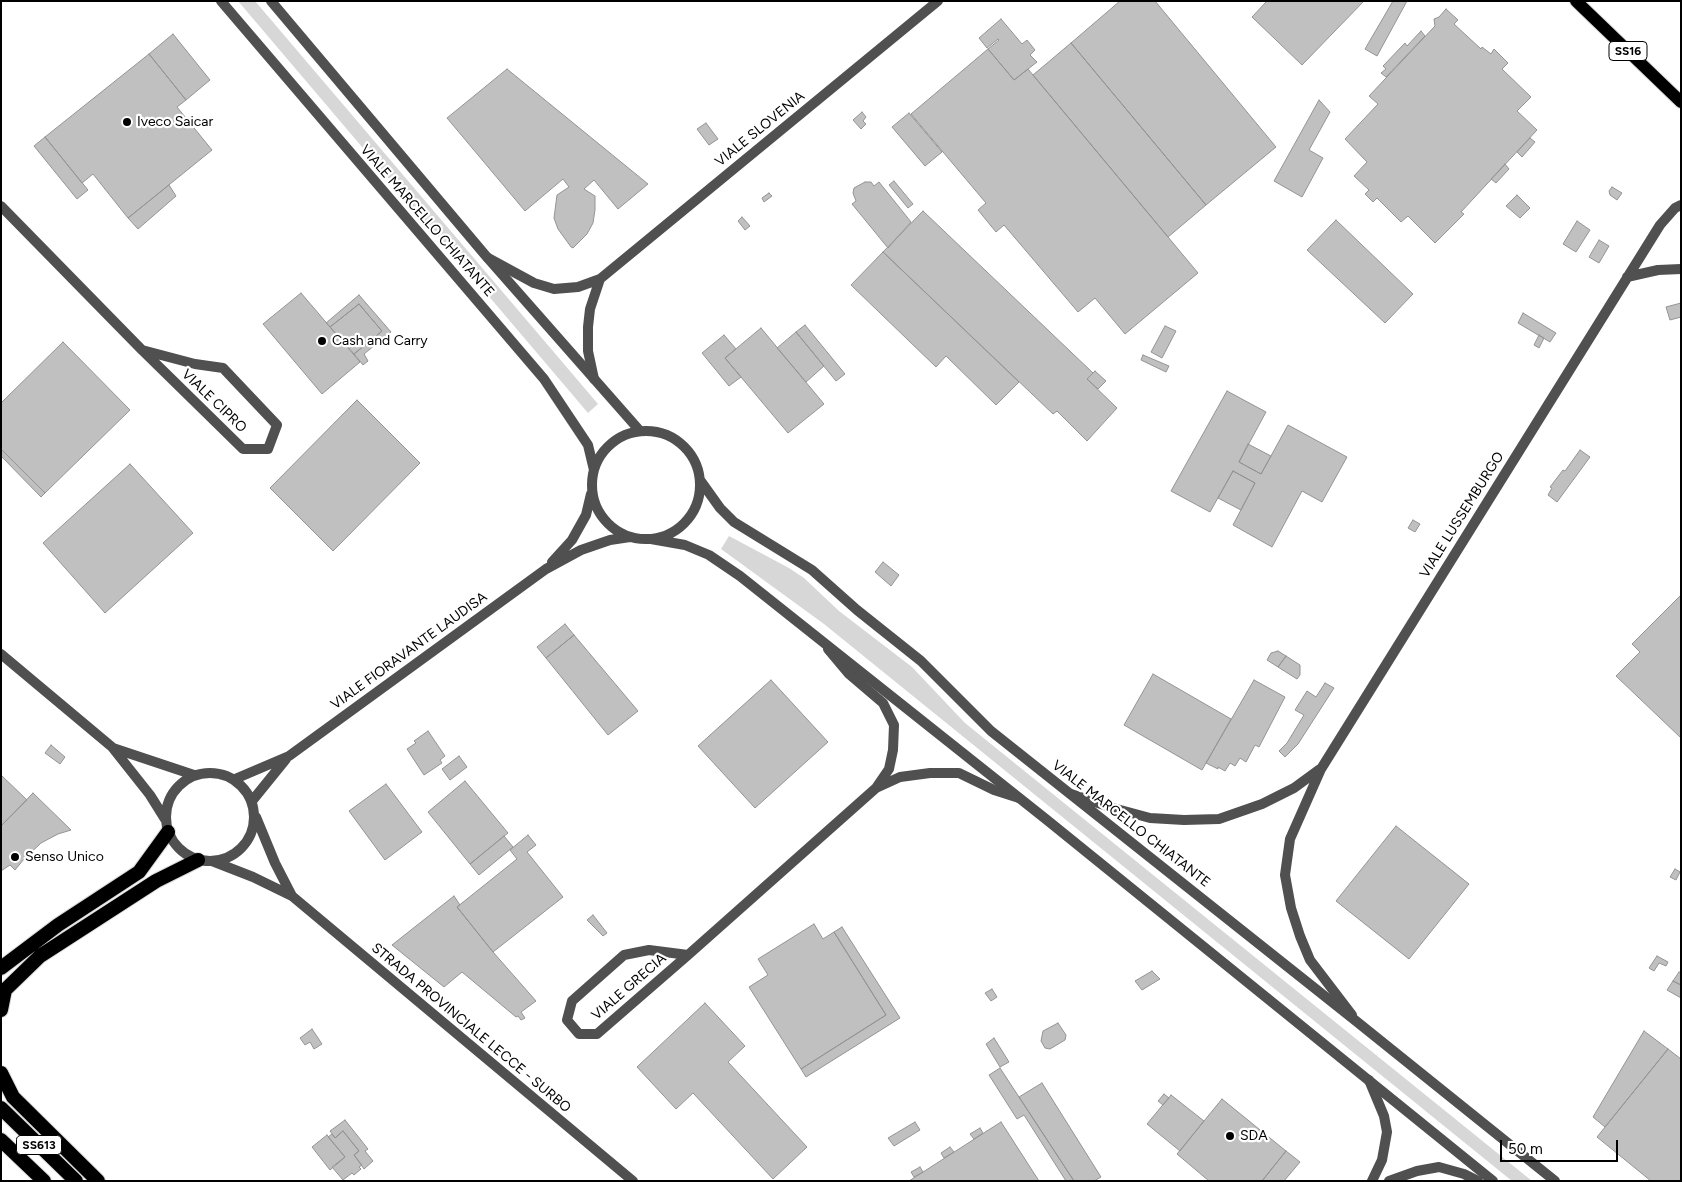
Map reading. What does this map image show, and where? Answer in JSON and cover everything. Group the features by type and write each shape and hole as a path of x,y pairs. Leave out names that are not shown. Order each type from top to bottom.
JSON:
{"highway":[{"path":"1,968 58,925 139,872 167,825"},
{"path":"1,1010 6,990 40,956 156,881 205,861"},
{"path":"1,1073 14,1097 98,1181"},
{"name":"SS613","path":"1,1108 76,1181"},
{"name":"SS613","path":"1,1140 44,1181"}],"main road":[{"name":"SS16","path":"1576,1 1681,102"}],"street":[{"name":"VIALE MARCELLO CHIATANTE","path":"221,1 544,379 588,445 594,470 592,490 596,506 604,520 616,530 630,537 685,545 709,555 740,576 1020,798 1493,1181"},
{"name":"VIALE MARCELLO CHIATANTE","path":"271,1 486,256 640,431"},
{"name":"VIALE SLOVENIA","path":"486,256 534,283 554,289 578,287 600,279 938,1"},
{"name":"VIALE LUSSEMBURGO","path":"1356,1020 1310,960 1291,908 1285,875 1290,839 1321,769 1660,225 1675,208 1681,205"},
{"name":"VIALE CIPRO","path":"1,206 142,350 243,449 268,449 277,425 223,368 195,364 142,350"},
{"path":"1627,277 1658,270 1681,269"},
{"path":"594,379 588,351 588,327 590,309 600,279"},
{"name":"VIALE MARCELLO CHIATANTE","path":"594,470 601,455 611,443 625,435 640,431 657,432 673,438 686,449 695,463 700,480 720,508 734,522 812,570 856,610 921,661 991,731 1356,1020 1555,1181"},
{"name":"VIALE MARCELLO CHIATANTE","path":"651,539 668,534 682,525 687,519 699,496 700,480"},
{"name":"VIALE FIORAVANTE LAUDISA","path":"546,569 572,540 586,515 592,490"},
{"name":"VIALE FIORAVANTE LAUDISA","path":"235,779 288,756 546,569 581,550 610,540 630,537"},
{"name":"VIALE GRECIA","path":"688,954 649,950 624,955 572,1001 567,1020 579,1034 597,1034 688,954 876,788 889,769 893,750 894,725 884,704 849,674 815,634"},
{"path":"1,654 112,748 150,795 167,825 175,844 186,854 205,861 226,858 238,852 248,841 253,828 255,814 252,801 245,789 235,779 222,774 208,772 194,775 182,782 173,792 167,805 167,825"},
{"path":"112,748 194,775"},
{"name":"VIALE FIORAVANTE LAUDISA","path":"252,801 288,756"},
{"name":"VIALE LUSSEMBURGO","path":"1071,794 1150,818 1184,820 1219,819 1262,804 1294,788 1321,769"},
{"name":"VIALE GRECIA","path":"876,788 900,777 930,773 959,773 994,790 1020,798"},
{"name":"STRADA PROVINCIALE LECCE - SURBO","path":"255,814 275,863 292,896"},
{"name":"STRADA PROVINCIALE LECCE - SURBO","path":"205,861 253,877 292,896 633,1181"},
{"path":"1369,1080 1384,1116 1386,1132 1382,1160 1372,1181"},
{"path":"1389,1181 1417,1171 1439,1167 1464,1174 1478,1181"}],"shaded area":[{"path":"238,1 255,1 598,404 588,413"},
{"path":"729,536 804,578 839,611 912,667 965,723 1532,1181 1512,1181 824,624 721,549"}],"building":[{"path":"1120,1 1155,1 1276,147 1206,205 1071,43"},
{"path":"1267,1 1364,1 1302,65 1252,17"},
{"path":"1393,1 1407,1 1377,56 1365,49"},
{"path":"1446,9 1458,20 1454,24 1481,49 1482,47 1491,54 1494,49 1508,63 1502,69 1531,97 1517,111 1537,130 1461,212 1464,214 1435,243 1408,216 1401,222 1377,198 1373,202 1365,194 1369,190 1354,176 1367,162 1345,139 1378,104 1369,96 1435,26 1434,19 1439,17"},
{"path":"1001,19 1022,44 1027,40 1035,50 1030,55 1037,62 1014,80 988,49 999,40 987,48 979,38"},
{"path":"1421,31 1425,36 1386,77 1381,73 1386,69 1383,66 1405,43 1407,46"},
{"path":"173,34 210,80 186,100 149,54"},
{"path":"1071,43 1206,205 1168,237 1033,75"},
{"path":"988,49 1014,80 1028,69 1198,273 1125,334 1095,298 1078,312 1004,225 996,232 978,210 986,203 911,114"},
{"name":"Iveco Saicar","path":"149,54 186,100 177,107 212,150 128,218 93,174 82,183 45,137"},
{"path":"507,69 648,184 618,209 594,180 584,189 595,196 593,223 587,234 573,248 558,229 554,218 557,195 569,187 563,179 525,211 447,118"},
{"path":"1319,100 1330,112 1309,150 1323,158 1302,197 1274,181"},
{"path":"862,112 866,117 863,121 866,124 861,129 853,120"},
{"path":"909,113 942,152 925,166 892,127"},
{"path":"706,123 718,139 709,145 697,129"},
{"path":"45,137 88,190 77,199 34,146"},
{"path":"1530,138 1535,142 1522,157 1517,152"},
{"path":"1505,164 1509,169 1496,183 1491,179"},
{"path":"894,181 913,204 908,208 889,185"},
{"path":"865,182 871,182 874,186 879,182 911,222 888,248 852,204 856,201 853,193 854,188"},
{"path":"169,185 176,196 138,229 128,218"},
{"path":"1612,187 1622,193 1617,200 1610,195 1609,191"},
{"path":"769,193 772,196 764,202 762,198"},
{"path":"1517,195 1530,208 1520,218 1506,206"},
{"path":"923,211 1093,373 1087,379 1117,408 1087,441 1057,411 1053,414 883,252"},
{"path":"742,217 750,226 745,230 738,221"},
{"path":"1336,220 1413,294 1385,323 1307,250"},
{"path":"1577,221 1590,230 1576,252 1563,244"},
{"path":"1599,240 1609,246 1599,263 1589,257"},
{"path":"883,252 1019,382 996,405 946,356 936,367 851,285"},
{"path":"301,293 360,362 322,394 263,324"},
{"path":"359,295 391,332 364,354 368,361 363,365 354,354 382,331 359,304 330,327 326,323"},
{"path":"1681,303 1681,317 1670,320 1666,307"},
{"path":"359,304 382,331 354,354 330,327"},
{"path":"1523,313 1556,333 1550,342 1518,323"},
{"path":"805,325 845,374 836,381 796,332"},
{"path":"1165,326 1176,331 1162,358 1151,352"},
{"path":"761,328 824,404 788,433 725,358"},
{"path":"796,332 824,366 806,382 777,348"},
{"path":"724,335 736,349 725,358 741,377 729,386 702,353"},
{"path":"1539,335 1544,338 1539,348 1534,345"},
{"path":"63,342 130,410 45,493 1,449 1,403"},
{"path":"1143,355 1169,366 1166,372 1141,360"},
{"path":"1095,371 1106,381 1098,389 1087,379"},
{"path":"1227,391 1266,412 1239,462 1261,474 1288,425 1347,457 1322,502 1302,491 1272,547 1233,525 1255,483 1233,471 1210,512 1171,491"},
{"path":"357,400 420,463 333,551 270,488"},
{"path":"1248,444 1271,456 1261,474 1239,462"},
{"path":"1,449 45,493 41,497 1,456"},
{"path":"1580,450 1590,457 1557,502 1548,495 1552,488 1550,487 1563,470 1565,471"},
{"path":"130,464 193,533 105,613 43,543"},
{"path":"1233,471 1255,483 1241,510 1218,498"},
{"path":"1413,520 1420,524 1415,532 1408,528"},
{"path":"883,562 899,575 891,586 875,572"},
{"path":"1681,595 1681,738 1616,676 1640,652 1632,644"},
{"path":"565,624 574,635 546,658 537,647"},
{"path":"574,635 638,711 608,735 546,658"},
{"path":"1278,651 1286,656 1278,667 1267,660 1271,653"},
{"path":"1286,656 1300,665 1300,675 1297,679 1278,667"},
{"path":"1153,674 1231,719 1202,770 1124,725"},
{"path":"771,680 828,742 755,808 698,746"},
{"path":"1254,680 1285,697 1259,747 1255,745 1246,762 1240,758 1235,766 1230,763 1225,771 1218,767 1218,769 1206,763"},
{"path":"1325,683 1334,688 1298,744 1285,757 1279,751 1287,743 1304,715 1295,710 1307,691 1316,697"},
{"path":"428,731 445,756 440,760 442,763 424,775 407,749 416,743 414,741"},
{"path":"51,745 65,757 60,764 45,753"},
{"path":"459,756 467,767 450,780 442,769"},
{"path":"1,775 27,800 1,826"},
{"path":"465,781 508,833 470,864 428,812"},
{"path":"386,784 422,832 385,860 349,811"},
{"path":"33,793 71,830 41,843 15,870 10,865 1,871 1,826"},
{"path":"1396,826 1469,884 1409,959 1336,901"},
{"path":"528,835 536,845 527,852 563,897 493,952 457,907 517,859 510,850"},
{"path":"504,836 513,847 479,875 470,864"},
{"path":"1675,869 1680,872 1676,880 1670,877"},
{"path":"454,896 460,905 457,907 536,1001 521,1012 525,1018 521,1020 518,1016 516,1017 462,972 444,987 392,945"},
{"path":"593,915 607,933 603,936 587,920"},
{"path":"814,924 823,939 834,932 886,1015 801,1069 749,987 768,975 758,959"},
{"path":"842,927 900,1018 806,1077 801,1069 886,1015 834,932"},
{"path":"1657,956 1668,962 1666,966 1659,963 1654,971 1649,968"},
{"path":"1152,971 1160,979 1142,990 1135,981"},
{"path":"1679,972 1681,973 1681,985 1673,981"},
{"path":"1673,981 1681,985 1681,998 1667,990"},
{"path":"992,989 997,997 991,1001 985,993"},
{"path":"705,1003 745,1046 728,1062 807,1147 773,1179 693,1093 676,1109 637,1067"},
{"path":"1058,1023 1066,1035 1065,1040 1050,1049 1045,1048 1041,1041 1043,1031"},
{"path":"312,1029 322,1044 314,1049 310,1042 305,1045 300,1038"},
{"path":"1644,1031 1668,1049 1605,1127 1593,1117"},
{"path":"994,1038 1009,1062 1000,1067 986,1044"},
{"path":"1668,1049 1681,1059 1681,1181 1651,1181 1597,1137"},
{"path":"1000,1068 1074,1181 1066,1181 1024,1115 1017,1119 989,1075"},
{"path":"1042,1083 1101,1177 1094,1181 1074,1181 1019,1097"},
{"path":"1164,1094 1169,1098 1163,1105 1158,1101"},
{"path":"1171,1095 1204,1121 1180,1151 1147,1124"},
{"name":"SDA","path":"1222,1099 1286,1151 1262,1181 1209,1181 1177,1154"},
{"path":"345,1120 368,1149 365,1151 373,1161 364,1169 354,1155 359,1151 343,1131 335,1138 330,1131"},
{"path":"915,1122 920,1130 894,1146 888,1138"},
{"path":"1001,1122 1039,1181 909,1181"},
{"path":"980,1128 983,1133 974,1139 970,1134"},
{"path":"343,1131 359,1151 354,1155 362,1165 359,1167 361,1169 354,1175 352,1173 343,1180 332,1167 345,1157 328,1137 332,1134 335,1138"},
{"path":"327,1135 345,1157 330,1170 312,1147"},
{"path":"950,1147 954,1152 944,1158 941,1153"},
{"path":"1286,1151 1300,1162 1284,1181 1262,1181"},
{"path":"920,1167 923,1172 914,1177 911,1172"}],"place":[{"name":"Iveco Saicar","path":"127,122"},
{"name":"Cash and Carry","path":"322,341"},
{"name":"Senso Unico","path":"15,857"},
{"name":"SDA","path":"1230,1136"}]}
